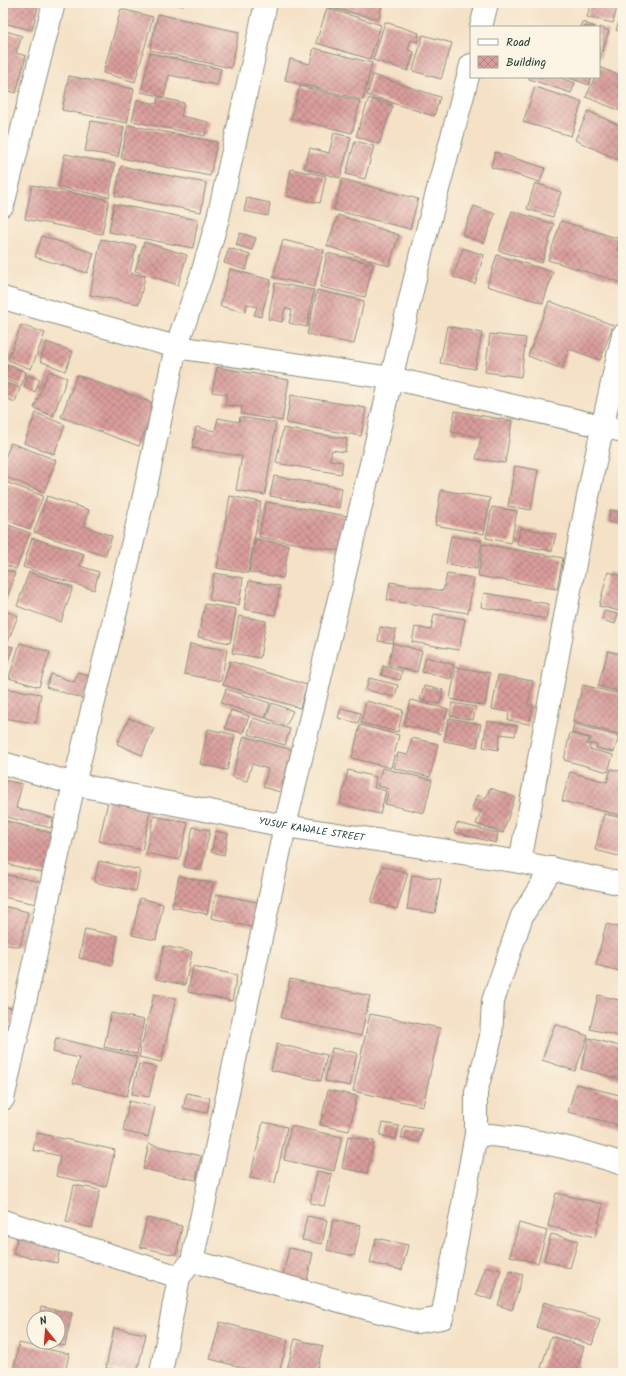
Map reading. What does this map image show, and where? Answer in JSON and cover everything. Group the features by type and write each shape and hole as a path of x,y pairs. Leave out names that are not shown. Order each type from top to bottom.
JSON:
{"street":[{"path":"3,205 54,3"},
{"path":"3,1099 74,784 143,500 176,347 201,277 218,218 266,3"},
{"path":"481,26 488,3"},
{"path":"161,1373 186,1269 285,826 391,378 421,253 470,69"},
{"path":"3,298 176,347 391,378 623,431"},
{"path":"520,862 601,426 623,335"},
{"name":"YUSUF KAWALE STREET","path":"3,763 74,784 285,826 520,862 623,884"},
{"path":"3,1221 186,1269 417,1322 442,1318 476,1134 476,1092 491,1037 493,1000 522,916 552,868"},
{"path":"476,1134 512,1136 596,1155 623,1164"}],"building":[{"path":"3,3 39,3 32,30 3,23"},
{"path":"170,3 184,3 183,6"},
{"path":"310,3 382,3 379,19"},
{"path":"591,3 618,3 613,23 587,17"},
{"path":"327,8 381,25 370,59 316,43"},
{"path":"121,9 153,17 135,82 103,73"},
{"path":"623,12 623,33 616,30"},
{"path":"158,14 239,32 231,68 150,50"},
{"path":"385,22 419,33 417,42 411,40 408,50 414,52 408,71 373,60"},
{"path":"582,22 593,26 580,26"},
{"path":"600,27 609,31 600,58"},
{"path":"3,30 22,36 16,53 26,56 16,93 6,90 3,99"},
{"path":"423,35 452,43 441,79 413,71"},
{"path":"314,48 372,63 363,100 285,80 290,59 310,64"},
{"path":"150,53 221,69 217,85 169,75 164,97 141,92"},
{"path":"600,67 623,77 623,112 586,97 595,78 600,78"},
{"path":"373,75 440,97 434,116 367,95"},
{"path":"69,76 134,89 127,123 62,110"},
{"path":"561,78 575,83 571,93 529,79"},
{"path":"570,78 591,78 589,85"},
{"path":"300,86 360,101 352,133 291,118"},
{"path":"535,87 582,102 571,136 523,122"},
{"path":"158,97 184,103 181,116 208,122 205,136 132,121 137,100 157,104"},
{"path":"369,98 393,106 379,144 356,136"},
{"path":"588,111 623,127 623,162 575,140"},
{"path":"91,121 124,127 118,157 85,151"},
{"path":"128,125 217,142 210,176 121,158"},
{"path":"334,133 351,137 340,178 304,168 310,148 329,153"},
{"path":"355,141 374,146 365,179 346,174"},
{"path":"495,152 545,168 540,182 491,167"},
{"path":"65,154 115,164 109,197 58,187"},
{"path":"121,166 206,183 201,212 115,196"},
{"path":"291,169 326,176 320,203 286,196"},
{"path":"342,179 418,199 410,229 334,210"},
{"path":"535,183 561,192 553,217 527,209"},
{"path":"32,185 109,200 102,234 25,219"},
{"path":"247,198 270,203 268,216 244,211"},
{"path":"114,204 198,220 193,248 109,232"},
{"path":"474,206 495,214 484,243 462,235"},
{"path":"512,211 554,224 542,263 499,251"},
{"path":"338,215 399,235 389,266 327,246"},
{"path":"561,221 620,239 617,250 623,252 623,283 548,260"},
{"path":"240,233 256,238 252,250 236,245"},
{"path":"42,236 94,253 87,273 35,257"},
{"path":"101,239 136,246 130,273 145,276 139,304 90,295"},
{"path":"283,240 324,250 314,287 273,277"},
{"path":"144,242 187,255 178,285 135,271"},
{"path":"229,248 250,255 246,270 224,263"},
{"path":"463,248 484,255 475,284 453,277"},
{"path":"327,253 373,264 365,297 320,287"},
{"path":"497,255 553,272 543,303 487,286"},
{"path":"230,269 271,280 261,317 254,315 257,307 247,304 245,312 220,306"},
{"path":"275,283 314,290 307,327 289,323 292,310 285,308 282,322 268,319"},
{"path":"317,290 364,301 354,344 307,334"},
{"path":"549,301 613,325 600,360 569,349 562,369 528,356"},
{"path":"21,325 45,333 31,369 8,360"},
{"path":"447,326 482,333 475,369 440,363"},
{"path":"490,334 526,338 521,377 485,372"},
{"path":"47,342 73,352 65,371 40,361"},
{"path":"8,365 26,372 21,386 3,379"},
{"path":"217,367 289,380 282,421 241,414 242,407 225,405 227,394 212,392"},
{"path":"49,371 67,378 53,416 34,408"},
{"path":"77,375 155,404 139,446 61,417"},
{"path":"28,376 40,379 35,392 24,387"},
{"path":"3,382 20,388 15,402 3,397"},
{"path":"291,395 366,408 361,436 286,423"},
{"path":"455,411 512,421 505,463 476,459 481,437 451,432"},
{"path":"36,413 65,425 54,454 24,443"},
{"path":"240,417 276,423 265,495 236,490 242,456 192,448 196,427 215,431 218,418 239,422"},
{"path":"283,428 347,439 345,452 332,450 330,460 343,462 341,474 276,463"},
{"path":"11,443 56,460 44,492 3,476 3,463"},
{"path":"515,466 538,470 531,510 508,506"},
{"path":"274,476 342,488 339,508 270,496"},
{"path":"3,481 43,496 30,529 3,519"},
{"path":"441,490 490,498 484,534 435,525"},
{"path":"47,496 89,510 84,526 112,536 105,556 34,532"},
{"path":"230,496 261,502 248,573 217,568"},
{"path":"266,502 347,516 341,551 259,537"},
{"path":"492,507 517,511 511,543 486,538"},
{"path":"610,510 623,512 622,525 608,522"},
{"path":"3,523 30,533 16,569 3,564"},
{"path":"520,528 556,534 552,551 517,545"},
{"path":"451,536 482,541 477,569 446,564"},
{"path":"32,538 84,554 80,566 99,572 94,590 23,567"},
{"path":"256,539 289,545 283,578 249,572"},
{"path":"483,544 563,558 557,589 478,576"},
{"path":"3,569 15,573 5,604 3,603"},
{"path":"29,572 73,587 61,622 17,606"},
{"path":"608,572 623,576 623,612 599,606"},
{"path":"214,573 243,578 239,605 209,600"},
{"path":"447,574 474,578 468,613 387,600 390,582 443,591"},
{"path":"249,581 280,586 275,615 244,609"},
{"path":"484,593 549,604 546,619 481,607"},
{"path":"205,604 236,609 230,643 198,637"},
{"path":"3,610 18,616 8,641 3,639"},
{"path":"604,611 618,614 615,624 602,620"},
{"path":"434,614 465,619 459,650 412,642 415,627 431,630"},
{"path":"239,616 266,621 260,658 232,653"},
{"path":"380,627 396,630 393,643 378,641"},
{"path":"20,643 50,652 39,687 9,678"},
{"path":"393,643 422,651 417,672 388,665"},
{"path":"3,644 13,647 3,675"},
{"path":"190,644 227,650 221,681 184,674"},
{"path":"608,651 623,655 623,693 598,686"},
{"path":"426,657 454,665 451,679 422,672"},
{"path":"230,661 307,685 300,708 223,685"},
{"path":"383,666 402,671 400,680 381,675"},
{"path":"456,667 490,673 485,706 450,699"},
{"path":"78,672 92,677 84,699 46,687 51,674 74,682"},
{"path":"498,675 533,681 528,705 533,705 529,724 508,720 509,712 492,709"},
{"path":"369,678 398,685 395,697 366,690"},
{"path":"583,685 623,695 623,735 573,722"},
{"path":"424,686 443,690 440,704 420,700"},
{"path":"4,688 41,694 36,723 3,718"},
{"path":"226,689 270,703 265,718 221,703"},
{"path":"411,700 448,709 441,734 404,725"},
{"path":"366,701 403,710 398,732 361,723"},
{"path":"272,703 293,711 286,726 266,718"},
{"path":"452,703 476,707 473,720 450,716"},
{"path":"341,708 361,713 358,723 338,718"},
{"path":"231,710 249,716 243,733 225,728"},
{"path":"129,718 154,728 142,755 117,744"},
{"path":"253,718 290,729 285,745 248,734"},
{"path":"449,718 481,724 477,747 444,741"},
{"path":"487,721 517,726 515,736 500,734 498,750 483,747"},
{"path":"574,724 619,736 614,752 596,748 597,745 589,743 591,738 572,733"},
{"path":"360,725 399,735 391,768 352,758"},
{"path":"208,729 235,735 227,770 200,764"},
{"path":"570,733 589,738 587,744 590,745 589,749 613,755 608,772 564,760"},
{"path":"244,736 292,750 280,792 263,787 268,769 252,764 247,781 232,777"},
{"path":"412,738 438,744 430,777 394,768 398,753 408,755"},
{"path":"382,768 432,780 424,813 385,804 389,789 377,786"},
{"path":"611,769 623,772 623,816 562,801 570,772 607,782"},
{"path":"348,770 376,777 374,788 386,791 380,814 340,804"},
{"path":"3,780 22,784 16,808 53,818 51,828 3,816"},
{"path":"490,788 515,797 503,833 476,824 481,811 472,808 477,795 486,798"},
{"path":"109,797 151,807 142,850 99,841"},
{"path":"604,814 623,818 623,857 595,850"},
{"path":"154,816 188,823 179,860 146,853"},
{"path":"3,820 58,835 48,874 3,863"},
{"path":"457,823 498,833 496,843 454,832"},
{"path":"193,827 210,830 201,870 184,867"},
{"path":"216,831 228,834 224,855 211,852"},
{"path":"99,861 140,870 136,891 94,882"},
{"path":"382,866 408,873 397,909 371,902"},
{"path":"3,874 41,882 36,904 3,897"},
{"path":"412,875 441,879 435,913 407,909"},
{"path":"179,876 213,883 207,914 172,907"},
{"path":"216,894 262,903 256,928 211,918"},
{"path":"140,898 163,904 156,940 132,935"},
{"path":"3,906 28,912 20,947 3,944"},
{"path":"606,924 623,928 623,972 596,965"},
{"path":"85,929 118,936 112,965 79,958"},
{"path":"164,946 192,952 185,985 156,979"},
{"path":"193,966 237,975 232,1001 188,992"},
{"path":"290,979 370,996 361,1036 281,1018"},
{"path":"154,994 176,998 161,1062 139,1057"},
{"path":"598,995 623,1001 622,1037 590,1029"},
{"path":"3,1006 16,1009 13,1025 3,1023"},
{"path":"111,1013 144,1020 137,1054 104,1047"},
{"path":"370,1014 440,1028 423,1106 353,1091"},
{"path":"555,1024 588,1036 575,1071 542,1060"},
{"path":"56,1038 137,1057 127,1096 73,1083 79,1058 53,1052"},
{"path":"589,1038 623,1047 623,1080 581,1069"},
{"path":"277,1044 327,1055 321,1081 271,1070"},
{"path":"332,1048 357,1053 350,1086 325,1081"},
{"path":"139,1064 156,1067 149,1097 132,1094"},
{"path":"576,1084 623,1096 623,1126 568,1112"},
{"path":"328,1090 357,1096 349,1131 320,1125"},
{"path":"187,1093 210,1098 207,1113 183,1108"},
{"path":"129,1101 155,1107 148,1137 123,1131"},
{"path":"263,1122 287,1127 275,1183 250,1178"},
{"path":"383,1123 399,1126 396,1139 380,1135"},
{"path":"291,1126 342,1137 334,1171 284,1160"},
{"path":"404,1126 422,1129 419,1142 401,1138"},
{"path":"37,1133 115,1150 106,1187 56,1176 60,1156 33,1150"},
{"path":"348,1136 374,1141 367,1173 342,1168"},
{"path":"149,1144 201,1156 196,1180 143,1169"},
{"path":"317,1171 332,1174 324,1206 310,1203"},
{"path":"74,1185 100,1190 92,1228 66,1222"},
{"path":"556,1193 603,1204 595,1237 548,1226"},
{"path":"307,1216 327,1220 322,1244 302,1240"},
{"path":"147,1218 182,1226 176,1255 140,1247"},
{"path":"333,1220 361,1225 354,1256 327,1250"},
{"path":"519,1223 547,1231 538,1263 510,1256"},
{"path":"18,1234 61,1243 57,1263 13,1254"},
{"path":"551,1234 578,1241 570,1268 544,1260"},
{"path":"376,1238 408,1245 402,1270 370,1263"},
{"path":"289,1248 313,1253 305,1289 281,1284"},
{"path":"486,1266 501,1270 492,1300 476,1294"},
{"path":"510,1271 523,1275 512,1310 498,1305"},
{"path":"544,1302 600,1319 592,1345 536,1327"},
{"path":"41,1307 56,1310 40,1310"},
{"path":"66,1312 72,1313 66,1341"},
{"path":"220,1322 288,1340 279,1373 264,1373 210,1359"},
{"path":"114,1328 146,1334 137,1373 106,1368"},
{"path":"551,1336 584,1347 576,1373 556,1373 541,1368"},
{"path":"295,1339 323,1346 316,1373 286,1373"},
{"path":"19,1343 26,1345 26,1350 51,1350 69,1354 65,1373 13,1373"}]}
